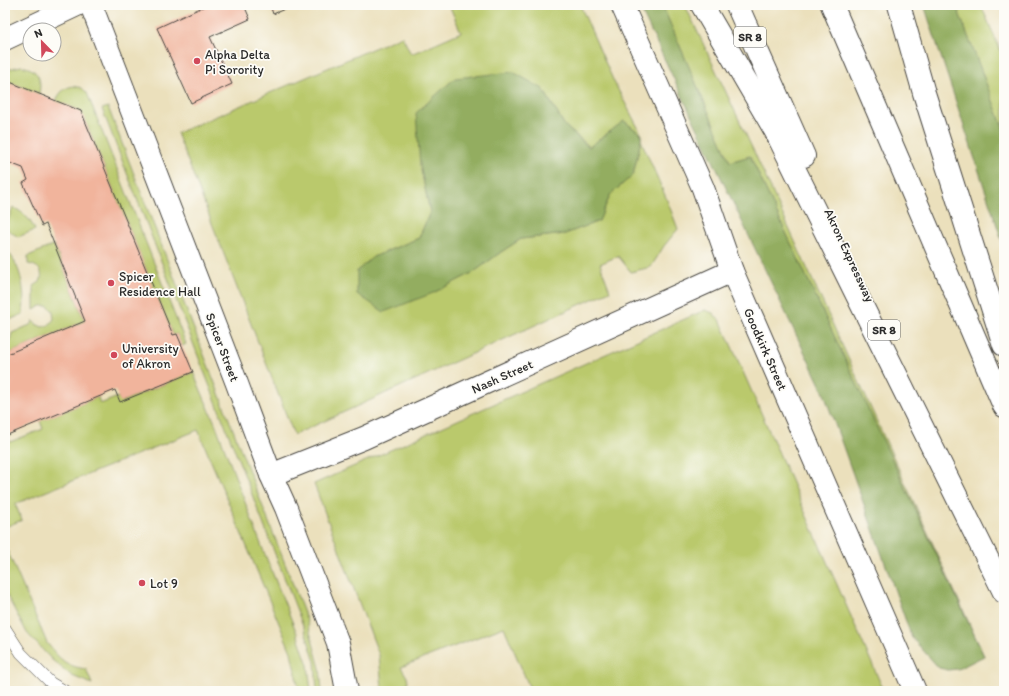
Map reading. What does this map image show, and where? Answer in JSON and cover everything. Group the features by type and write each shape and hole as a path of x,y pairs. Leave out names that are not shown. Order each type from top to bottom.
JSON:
{"main road":[{"path":"5,39 77,5"},
{"name":"Spicer Street","path":"91,5 271,475 286,508 338,644 347,691"},
{"name":"Goodkirk Street","path":"622,5 703,188 732,271 915,691"},
{"path":"702,5 776,132 1004,592"},
{"name":"Akron Expressway","path":"736,5 1004,592"},
{"path":"832,5 1004,406"},
{"path":"899,5 924,93 1004,345"},
{"name":"Nash Street","path":"271,475 364,438 732,271"}],"lane":[{"path":"5,628 20,653 51,683 66,691"}],"green space":[{"path":"449,5 580,5 614,82 642,135 624,121 590,147 565,126 543,89 420,165 430,212 419,238 373,257 433,293 474,272 521,239 565,234 599,221 610,195 633,175 641,140 678,229 664,246 651,267 631,272 618,256 600,264 610,291 294,435 177,133 402,36 411,54 461,32"},
{"path":"659,5 685,5 755,154 984,656 750,156 730,162 663,7"},
{"path":"659,5 663,7 730,162 750,156 984,656 958,669 948,670 939,668 912,638 823,391 639,6"},
{"path":"924,5 956,5 1004,130 1004,247"},
{"path":"956,5 981,5 1004,59 1004,130"},
{"path":"21,66 31,69 38,75 40,83 39,94 5,80 5,70"},
{"path":"513,72 543,89 565,126 589,147 624,121 642,135 633,175 610,195 599,221 565,234 521,239 474,272 433,293 384,312 357,294 357,271 373,257 419,238 430,212 420,165 416,113 455,78"},
{"path":"73,86 82,88 87,93 186,344 182,346 177,334 173,335 81,111 56,101 63,91"},
{"path":"108,107 306,618 320,668 322,691 317,691 315,662 305,631 102,109"},
{"path":"13,207 26,217 35,230 18,237 5,228"},
{"path":"54,245 85,321 5,355 5,347 9,344 12,333 32,324 33,320 36,324 42,327 49,325 54,319 53,311 48,306 41,306 34,310 34,286 40,282 41,272 35,266 28,264 28,256"},
{"path":"5,248 19,270 23,287 24,305 23,314 5,322"},
{"path":"705,310 713,313 721,322 884,691 531,691 504,627 401,667 407,677 408,682 406,685 396,689 382,689 379,655 314,484"},
{"path":"193,372 215,423 262,547 298,636 308,665 311,691 299,691 291,652 198,430 15,504 22,520 5,527 5,436 7,435 10,442 43,429 40,421 98,397 100,404 118,397 121,402"},
{"path":"5,545 47,643 68,664 86,669 92,684 72,676 52,660 27,633 5,592"}],"building":[{"name":"Alpha Delta Pi Sorority","path":"207,5 244,5 250,19 210,37 232,84 191,103 157,28"},
{"path":"270,5 294,5 273,14"},
{"name":"Spicer Residence Hall","path":"5,80 81,111 173,335 177,334 193,372 120,402 115,390 5,436 5,355 85,321 46,224 42,226 23,183 28,180 23,168 7,162 5,163"}],"place":[{"name":"Alpha Delta Pi Sorority","path":"197,61"},
{"name":"Spicer Residence Hall","path":"111,283"},
{"name":"University of Akron","path":"114,355"},
{"name":"Lot 9","path":"142,583"}]}
